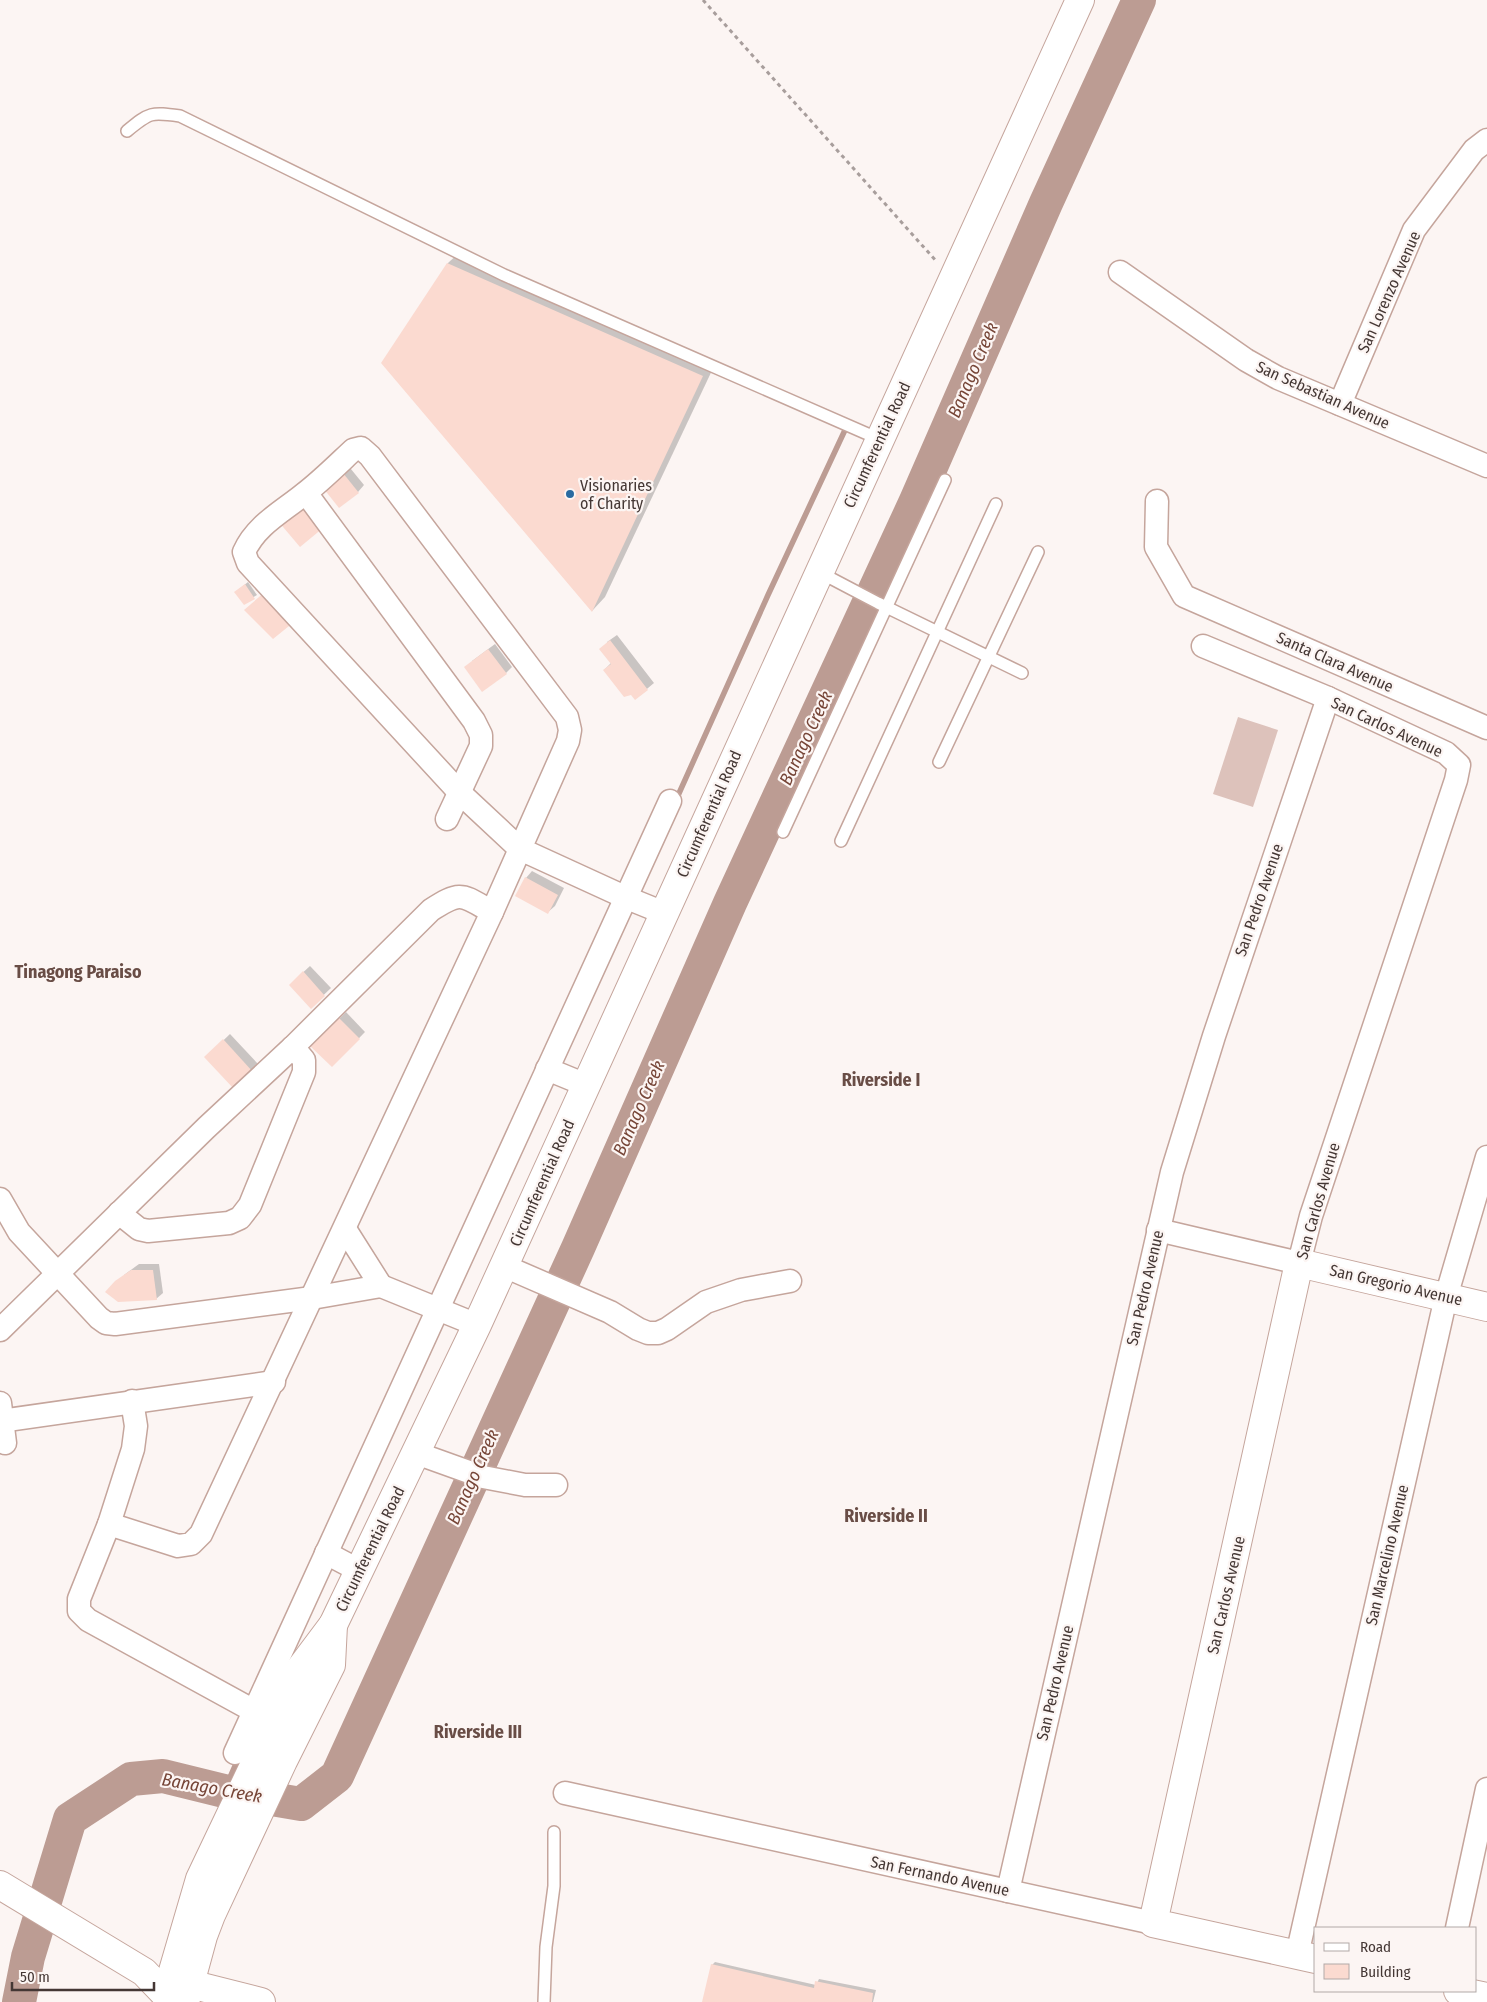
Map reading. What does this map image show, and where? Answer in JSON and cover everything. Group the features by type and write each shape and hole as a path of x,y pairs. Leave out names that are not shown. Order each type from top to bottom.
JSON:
{"main road":[{"name":"Circumferential Road","path":"176,1994 211,1915 259,1755 300,1669 333,1625 339,1560 416,1453 451,1316 504,1266 561,1075 640,904 819,572 1080,0"},
{"name":"San Gregorio Avenue","path":"1299,1263 1487,1307"},
{"name":"San Carlos Avenue","path":"1153,1923 1299,1263"},
{"path":"6,1889 144,1972 176,1994 261,2002"},
{"name":"San Fernando Avenue","path":"1153,1923 1306,1957"},
{"path":"1463,1992 1487,1997"}],"street":[{"name":"San Lorenzo Avenue","path":"1340,404 1414,230 1474,150 1487,140"},
{"name":"San Sebastian Avenue","path":"1120,272 1246,360 1278,378 1487,466"},
{"path":"109,1524 178,1546 191,1544 201,1534 274,1382 492,912 520,849 568,741 570,730 567,717 370,456 361,448 353,450 306,493 257,530 249,540 244,552 248,563 460,793 520,849 640,904"},
{"path":"306,493 474,722 481,735 481,746 447,819"},
{"name":"Santa Clara Avenue","path":"1157,501 1156,547 1184,596 1487,728"},
{"name":"San Carlos Avenue","path":"1203,646 1328,698 1446,753 1459,764 1456,780 1311,1216 1299,1263"},
{"name":"San Pedro Avenue","path":"1008,1891 1158,1230 1188,1116 1328,698"},
{"path":"259,1755 254,1711 339,1560 640,904 670,801"},
{"path":"0,1330 432,910 448,899 464,896 492,912"},
{"path":"119,1213 139,1230 148,1231 229,1224 240,1218 250,1205 304,1072 304,1060 293,1047"},
{"name":"San Marcelino Avenue","path":"1306,1957 1446,1297 1487,1157"},
{"path":"0,1199 9,1233 57,1274 106,1323 115,1324 312,1298 381,1286 451,1316"},
{"path":"345,1229 381,1286"},
{"name":"San Gregorio Avenue","path":"1158,1230 1299,1263"},
{"path":"504,1266 610,1312 633,1327 648,1333 658,1333 667,1329 706,1302 741,1290 790,1281"},
{"path":"2,1422 132,1401 274,1382"},
{"path":"132,1401 136,1437 109,1524 79,1599 79,1611 88,1620 254,1711"},
{"path":"416,1453 474,1474 525,1485 556,1485"},
{"path":"1457,1927 1487,1789"},
{"name":"San Fernando Avenue","path":"565,1793 1153,1923"}],"lane":[{"path":"127,131 146,115 161,113 180,116 504,276 879,439"},
{"path":"783,832 882,605 945,480"},
{"path":"841,841 996,504"},
{"path":"940,762 1038,552"},
{"path":"819,572 882,605 1022,672"},
{"path":"544,2002 546,1946 554,1886 554,1832"}],"path":[{"path":"702,0 953,279"}],"shaded area":[{"path":"1238,717 1278,730 1253,807 1213,794"}],"building":[{"name":"Visionaries of Charity","path":"447,263 703,376 592,612 381,363"},
{"path":"339,468 359,493 339,508 320,484"},
{"path":"301,502 323,528 300,547 278,521"},
{"path":"245,584 255,599 244,605 234,592"},
{"path":"266,591 294,622 273,639 244,610"},
{"path":"610,640 648,690 635,700 631,695 624,697 603,670 611,664 599,649"},
{"path":"488,649 507,674 482,692 464,667"},
{"path":"525,877 558,895 548,914 515,896"},
{"path":"303,971 325,996 311,1009 289,985"},
{"path":"339,1018 360,1039 332,1067 310,1046"},
{"path":"223,1039 253,1072 234,1089 204,1057"},
{"path":"131,1270 153,1270 157,1300 118,1302 105,1292 115,1281"},
{"path":"711,1964 814,1988 815,1981 873,1993 872,2002 702,2002"}],"waterway":[{"name":"Banago Creek","path":"19,2002 28,1957 70,1819 131,1779 163,1776 224,1791 301,1804 337,1776 578,1248 730,903 916,501 1046,203 1139,0"},
{"path":"676,800 845,430"},
{"path":"224,1791 238,1759"}],"place":[{"name":"Visionaries of Charity","path":"570,494"}],"district":[{"name":"Tinagong Paraiso","path":"78,972"},
{"name":"Riverside I","path":"881,1080"},
{"name":"Riverside II","path":"886,1516"},
{"name":"Riverside III","path":"478,1732"}]}
